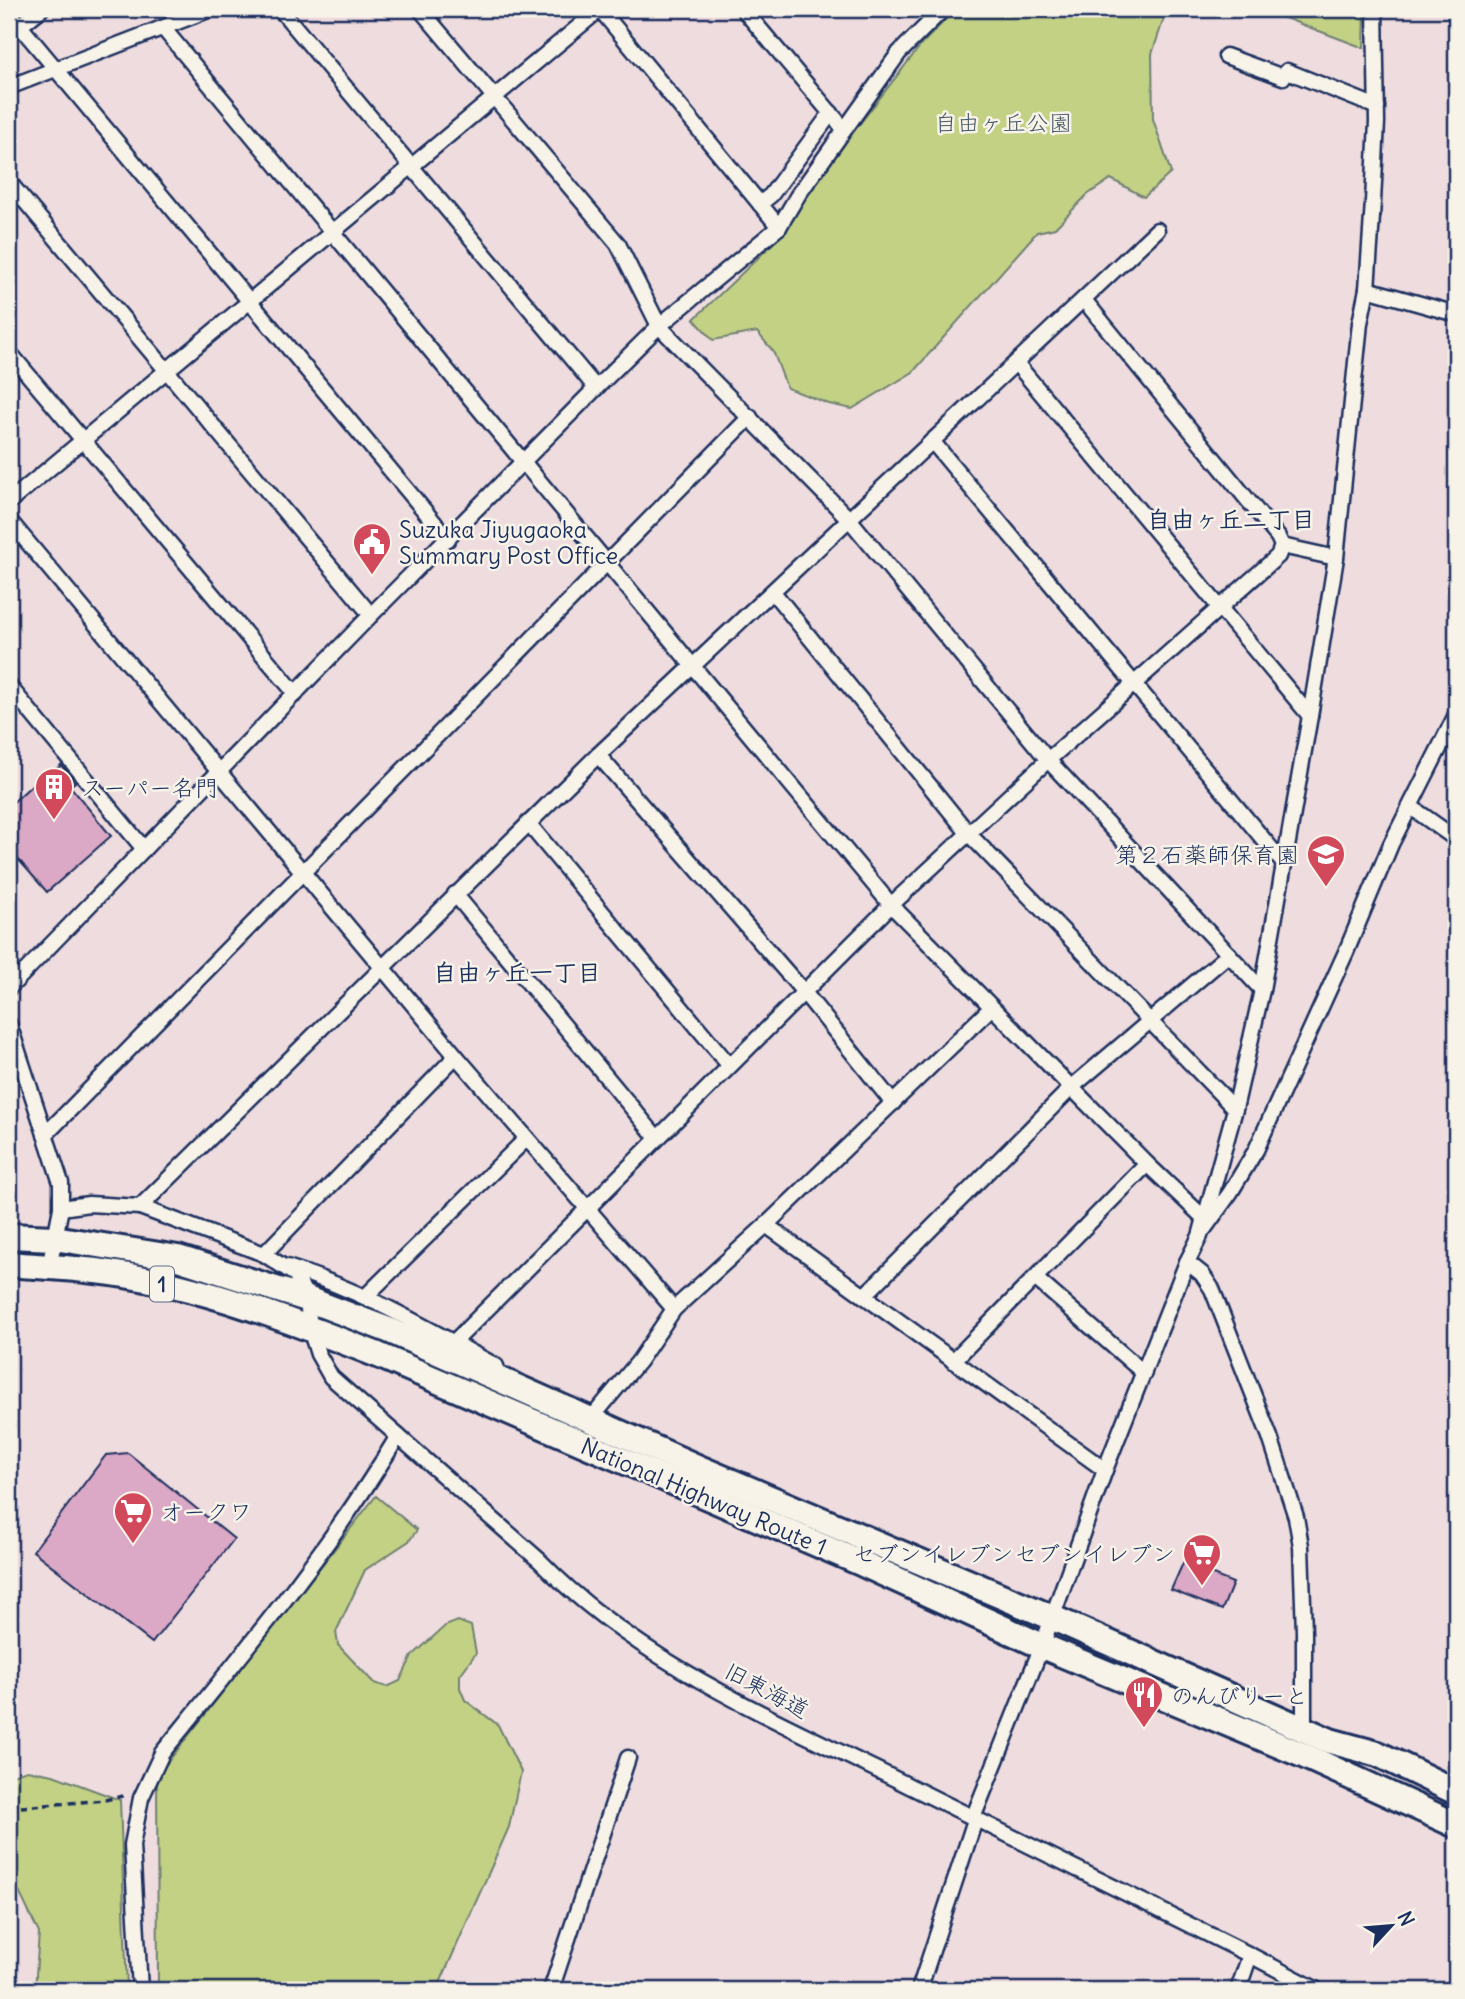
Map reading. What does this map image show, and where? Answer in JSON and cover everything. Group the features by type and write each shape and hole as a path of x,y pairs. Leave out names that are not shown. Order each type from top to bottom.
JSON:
{"highway":[{"name":"National Highway Route 1","path":"9,1236 54,1238 178,1258 307,1299 388,1331 1051,1617 1304,1730 1330,1741 1378,1754 1456,1792"},
{"name":"National Highway Route 1","path":"9,1264 112,1273 198,1292 310,1328 863,1564 1042,1646 1305,1756 1456,1825"}],"street":[{"path":"20,26 41,9"},
{"path":"9,87 211,9"},
{"path":"280,9 596,388"},
{"path":"420,9 618,244 659,326 850,520 1048,760 1262,990"},
{"path":"9,502 331,230 600,9 779,227"},
{"path":"743,9 844,129"},
{"path":"9,988 596,388 659,326 779,227 798,195 899,53 943,9"},
{"path":"1200,1236 1235,1109 1262,990 1336,558 1360,323 1367,289 1377,107 1375,9"},
{"path":"9,12 448,539"},
{"path":"163,28 891,905 991,1008 1204,1218"},
{"path":"1226,56 1283,77 1287,71 1377,107"},
{"path":"760,204 771,195 831,113"},
{"path":"9,182 371,615"},
{"path":"140,1207 598,755 1157,230"},
{"path":"1367,289 1456,314"},
{"path":"1084,300 1269,526 1282,546 1336,558"},
{"path":"9,352 296,694"},
{"path":"1016,363 1310,716"},
{"path":"45,1135 750,417"},
{"path":"932,441 1284,864"},
{"path":"9,520 456,1056 674,1309"},
{"path":"453,1343 585,1208 891,905 1048,760 1278,556 1282,546"},
{"path":"773,592 968,833 1235,1109"},
{"path":"9,686 144,849"},
{"path":"919,1990 974,1819 1042,1646 1105,1470 1187,1262 1200,1236 1256,1150 1346,952 1391,844 1456,715"},
{"path":"598,755 803,991 893,1103"},
{"path":"1410,807 1456,839"},
{"path":"528,823 729,1065"},
{"path":"455,894 657,1138"},
{"path":"864,1296 1072,1087 1229,954"},
{"path":"590,1420 639,1361 674,1309 766,1225 991,1008"},
{"path":"9,1024 61,1183 61,1208 49,1268"},
{"path":"264,1254 456,1056"},
{"path":"366,1296 526,1139"},
{"path":"953,1361 1147,1164"},
{"path":"61,1208 89,1204 140,1207 264,1254 296,1275 307,1299"},
{"path":"766,1225 1105,1470"},
{"path":"1187,1262 1202,1274 1212,1289 1270,1437 1296,1517 1301,1546 1305,1756"},
{"path":"283,1265 329,1279 366,1296 505,1371 550,1401"},
{"path":"1035,1278 1144,1373"},
{"name":"旧東海道","path":"307,1299 310,1328 318,1354 331,1377 539,1560 563,1586 615,1628 746,1707 1317,1990"},
{"path":"140,1990 132,1844 143,1791 162,1753 325,1546 398,1436"},
{"path":"551,1990 628,1758"},
{"path":"1238,1990 1251,1955"}],"path":[{"path":"9,1808 104,1800 143,1791"}],"green space":[{"name":"自由ヶ丘公園","path":"956,9 1167,9 1152,54 1153,119 1171,173 1144,197 1111,179 1087,195 1055,228 1037,232 913,372 852,409 829,404 787,388 773,351 757,332 713,340 694,319 784,233 799,202 921,45"},
{"path":"1261,9 1365,9 1364,48"},
{"path":"376,1496 417,1530 409,1541 365,1570 336,1632 338,1645 374,1683 387,1687 400,1681 412,1656 445,1626 458,1621 471,1626 476,1653 460,1675 460,1688 465,1700 498,1725 521,1772 509,1827 437,1990 158,1990 157,1776"},
{"path":"27,1770 53,1775 120,1800 127,1990 35,1990 39,1933 12,1877 9,1876 9,1776"}],"building":[{"name":"スーパー名門","path":"61,765 75,782 70,786 111,836 47,892 18,859 9,867 9,806 32,785 35,788"},
{"name":"オークワ","path":"128,1453 234,1539 152,1643 33,1551 106,1455"},
{"name":"セブンイレブンセブンイレブン","path":"1183,1563 1233,1583 1222,1610 1171,1590"}],"place":[{"name":"Suzuka Jiyugaoka Summary Post Office","path":"372,576"},
{"name":"スーパー名門","path":"54,821"},
{"name":"第２石薬師保育園","path":"1326,888"},
{"name":"オークワ","path":"133,1545"},
{"name":"セブンイレブンセブンイレブン","path":"1202,1587"},
{"name":"のんびりーと","path":"1144,1729"}],"district":[{"name":"自由ヶ丘二丁目","path":"1231,519"},
{"name":"自由ヶ丘一丁目","path":"517,972"}]}
